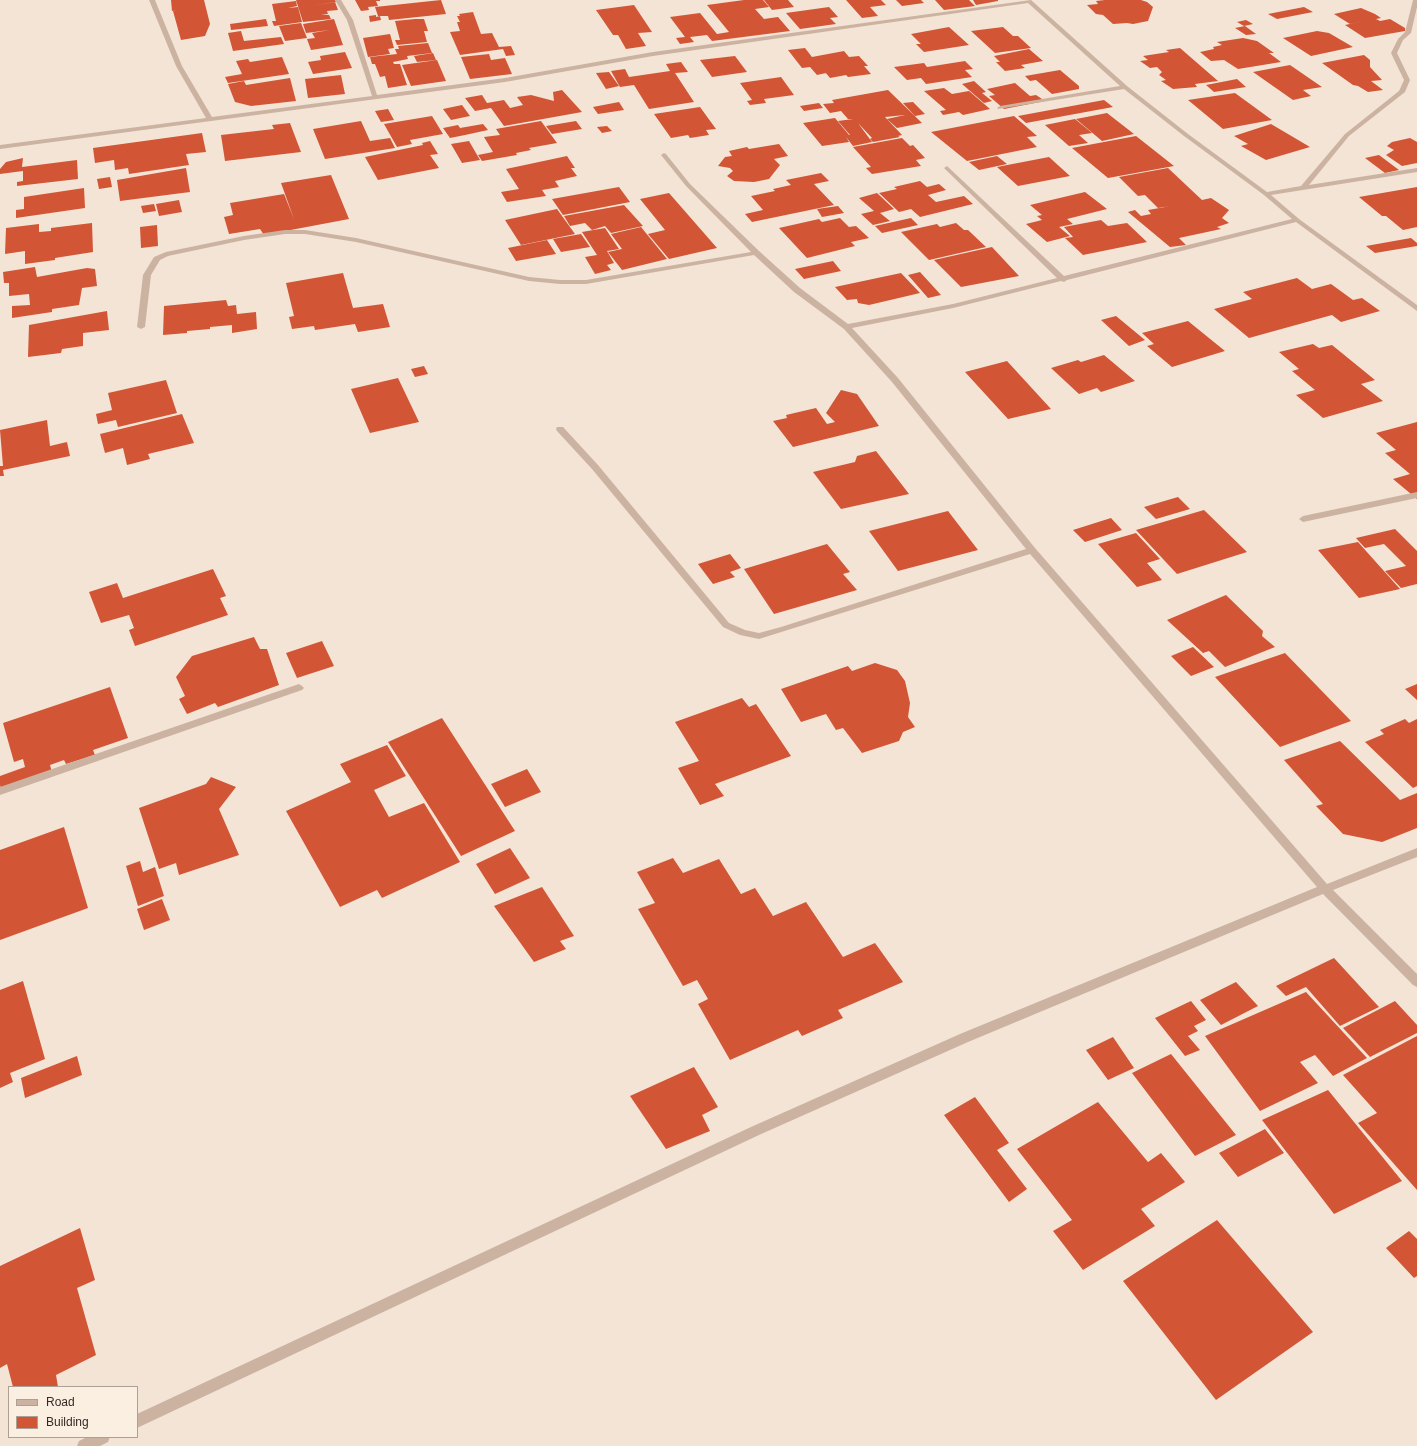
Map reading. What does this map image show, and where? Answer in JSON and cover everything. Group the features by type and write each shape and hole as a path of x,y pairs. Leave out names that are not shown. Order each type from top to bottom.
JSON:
{"street":[{"path":"152,0 179,66 210,118"},
{"path":"338,0 350,20 375,97"},
{"path":"1303,188 1347,135 1402,92 1407,80 1394,53 1401,39 1408,33 1416,0"},
{"path":"0,147 505,80 653,54 1028,1 1125,86 1186,135 1417,309"},
{"path":"1408,33 1417,33"},
{"path":"1000,108 1125,86"},
{"path":"664,155 688,185 756,253 797,290 847,327 895,380 1032,550 1325,889 1417,982"},
{"path":"947,168 1064,280"},
{"path":"1266,194 1417,170"},
{"path":"847,327 953,306 1064,280 1297,220"},
{"path":"141,327 147,275 157,259 166,254 244,238 284,232 305,232 350,238 528,279 560,282 586,282 756,253"},
{"path":"560,430 595,467 726,625 743,633 759,636 784,629 1032,550"},
{"path":"1304,519 1417,495"},
{"path":"0,791 300,688"},
{"path":"138,1421 755,1130 964,1038 1417,852"},
{"path":"84,1446 101,1438"}],"building":[{"path":"171,0 204,0 210,24 205,36 181,40 173,11 178,10 172,11"},
{"path":"296,0 335,0 338,10 327,11 328,14 321,15 329,15 331,19 303,22"},
{"path":"355,0 380,1 376,1 378,6 368,7 369,10 361,11"},
{"path":"441,0 446,14 389,20 388,16 378,16 375,7"},
{"path":"744,0 763,0 769,7 755,9 764,19 778,17 790,31 712,41 707,35 690,37 694,42 680,44 676,38 685,37 670,17 700,13 717,34 729,32 707,5"},
{"path":"764,0 788,0 794,7 772,10"},
{"path":"846,0 881,0 886,5 870,7 878,16 862,18"},
{"path":"896,0 921,0 924,3 902,6"},
{"path":"935,0 969,0 975,6 944,10"},
{"path":"973,0 998,0 998,1 976,5"},
{"path":"1141,0 1147,2 1153,7 1148,21 1133,24 1113,24 1103,15 1096,14 1087,5 1098,4 1096,1"},
{"path":"296,1 297,6 288,8 298,7 302,22 274,26 272,21 276,21 272,4"},
{"path":"634,5 652,32 638,33 646,46 626,49 618,35 613,35 596,10"},
{"path":"829,7 838,17 830,18 836,24 800,29 786,13"},
{"path":"1304,7 1313,12 1277,19 1268,14"},
{"path":"1361,8 1381,18 1376,19 1380,21 1390,19 1405,28 1405,31 1365,38 1345,25 1350,24 1334,14"},
{"path":"473,12 481,34 492,33 499,47 511,46 515,55 506,56 503,49 460,55 450,32 460,31 457,22 460,22 457,16 460,16 459,14"},
{"path":"376,15 376,17 380,16 381,20 370,22 369,16"},
{"path":"266,19 268,26 231,30 230,24"},
{"path":"334,19 343,45 311,50 307,39 315,38 312,33 330,30 306,33 303,24"},
{"path":"424,19 428,31 424,31 427,42 397,45 395,40 400,40 395,21"},
{"path":"1246,20 1253,24 1244,26 1237,22"},
{"path":"301,23 307,38 285,41 279,26"},
{"path":"1245,26 1256,34 1246,35 1235,28"},
{"path":"949,27 969,45 924,52 916,44 921,44 911,34"},
{"path":"1003,27 1013,36 1018,36 1031,48 995,53 971,31"},
{"path":"241,31 244,41 281,37 284,44 233,51 228,33"},
{"path":"1317,31 1329,33 1353,47 1311,56 1283,38"},
{"path":"390,34 394,48 388,49 390,54 368,57 363,38"},
{"path":"1243,38 1257,41 1274,53 1269,53 1281,62 1238,69 1224,60 1211,61 1200,52 1214,49 1213,47 1222,45 1217,42"},
{"path":"428,43 432,53 407,56 408,59 393,62 394,64 400,64 407,85 388,88 385,76 380,77 375,64 372,64 370,57 397,54 395,49 399,49 398,46"},
{"path":"805,48 812,57 844,51 849,57 859,56 868,66 864,66 871,74 848,77 846,75 830,78 826,73 817,75 810,67 802,68 788,50"},
{"path":"1180,48 1218,81 1195,84 1197,87 1173,89 1161,81 1166,80 1159,75 1162,72 1157,67 1150,68 1140,61 1148,60 1143,56 1169,52 1166,50"},
{"path":"1029,49 1043,61 1021,65 1025,68 1005,71 996,62 1000,62 994,56"},
{"path":"345,52 352,68 313,74 308,62 321,60 320,56"},
{"path":"433,53 436,60 417,62 414,56"},
{"path":"489,54 491,60 505,58 512,74 470,79 461,57"},
{"path":"1364,55 1370,60 1370,67 1382,80 1371,81 1383,90 1368,92 1358,86 1353,85 1322,63"},
{"path":"735,56 747,72 712,77 700,60"},
{"path":"282,57 289,74 228,83 225,77 242,74 236,61 248,59 250,62"},
{"path":"437,60 446,81 411,86 402,65"},
{"path":"965,61 973,69 965,70 972,77 926,84 921,78 907,80 894,67 924,63 927,67"},
{"path":"681,62 688,72 675,73 694,102 649,109 634,85 620,87 611,71 625,69 629,77 670,71 666,64"},
{"path":"1290,65 1322,87 1303,90 1311,96 1293,100 1253,72"},
{"path":"1060,70 1079,86 1079,89 1052,94 1036,80 1030,81 1025,76"},
{"path":"609,72 619,86 606,89 596,73"},
{"path":"341,75 345,94 308,98 305,79"},
{"path":"781,77 794,95 764,99 766,103 750,105 747,101 752,100 740,83"},
{"path":"290,78 296,101 251,106 235,102 228,84 244,81 246,85"},
{"path":"1237,79 1246,87 1214,92 1206,85"},
{"path":"974,81 986,92 982,93 992,101 984,103 962,84"},
{"path":"1015,83 1030,96 1036,95 1045,101 1004,109 989,96 995,95 987,89"},
{"path":"944,88 952,94 969,91 990,109 963,115 959,112 943,115 940,111 946,110 924,91"},
{"path":"562,90 582,112 504,126 491,108 475,111 465,98 482,95 487,103 504,100 510,108 523,105 517,97 531,95 554,101 553,92"},
{"path":"888,90 922,123 897,128 887,119 905,115 885,117 902,135 898,136 900,137 873,142 870,139 872,138 858,123 872,142 853,146 846,137 849,142 822,146 803,123 835,118 850,135 838,121 853,119 848,119 841,111 830,113 823,104 834,103 832,100"},
{"path":"1235,93 1272,120 1223,129 1188,100"},
{"path":"1104,100 1113,107 1026,123 1018,116"},
{"path":"619,102 624,110 598,114 593,107"},
{"path":"913,102 925,114 915,116 903,103"},
{"path":"819,103 823,108 804,111 800,106"},
{"path":"462,105 470,116 451,120 443,109"},
{"path":"700,107 716,129 706,130 709,135 690,138 688,135 671,138 654,114"},
{"path":"388,109 394,120 381,122 375,111"},
{"path":"1107,113 1134,134 1102,141 1076,119"},
{"path":"432,116 443,134 410,140 412,144 397,147 384,124"},
{"path":"1014,116 1037,136 1027,137 1037,147 967,161 931,132"},
{"path":"1075,119 1092,133 1079,135 1088,143 1069,146 1045,125"},
{"path":"361,121 370,141 390,138 395,148 325,159 313,129"},
{"path":"541,121 557,143 529,148 531,150 516,153 517,155 482,161 478,155 493,152 484,137 500,135 496,129"},
{"path":"576,121 582,129 552,134 546,126"},
{"path":"290,123 301,152 225,161 221,135 274,129 272,125"},
{"path":"483,124 488,130 465,135 460,128"},
{"path":"1271,124 1310,147 1266,160 1241,146 1248,144 1234,136"},
{"path":"458,125 465,135 450,138 443,128"},
{"path":"607,126 612,131 602,133 597,127"},
{"path":"202,133 206,152 186,154 189,165 129,174 128,168 115,170 114,160 95,163 93,148"},
{"path":"1136,136 1174,166 1108,178 1072,148"},
{"path":"902,138 910,146 913,145 925,158 916,160 921,166 872,174 866,168 871,167 853,147"},
{"path":"1410,138 1417,142 1417,163 1402,166 1386,155 1394,150 1387,146 1392,142"},
{"path":"430,141 438,154 430,155 439,168 378,180 365,157 423,145 422,143"},
{"path":"469,141 480,160 462,163 451,144"},
{"path":"779,144 788,156 774,159 780,165 769,179 754,182 734,181 727,176 733,171 730,168 718,166 725,157 732,156 729,151 747,147 749,149"},
{"path":"1379,155 1399,170 1385,173 1365,158"},
{"path":"567,156 575,168 571,168 577,176 555,181 559,187 542,190 546,196 507,202 501,192 519,189 506,169"},
{"path":"997,156 1007,164 979,170 969,162"},
{"path":"1049,157 1070,176 1018,186 997,167"},
{"path":"23,158 22,167 77,160 78,179 17,186 17,182 23,181 23,171 0,174 0,169 6,162"},
{"path":"186,168 190,192 120,201 117,180"},
{"path":"1168,168 1202,200 1211,198 1229,210 1222,218 1229,223 1217,227 1221,229 1179,238 1186,245 1170,247 1128,212 1135,210 1141,216 1151,214 1148,210 1171,206 1158,208 1145,195 1138,196 1119,177"},
{"path":"821,173 829,181 814,184 834,205 752,222 745,214 763,210 751,196 775,191 773,189 791,185 786,180"},
{"path":"331,175 349,219 264,235 260,229 229,234 224,217 233,215 230,203 284,194 294,219 281,183"},
{"path":"110,177 112,187 99,189 97,179"},
{"path":"920,181 927,187 939,184 946,190 928,195 936,202 964,196 973,204 920,217 911,209 899,212 879,193 897,189 894,187"},
{"path":"619,187 630,202 563,215 552,199"},
{"path":"1417,187 1417,227 1403,230 1386,216 1382,216 1359,197"},
{"path":"84,188 85,208 16,218 16,210 24,209 24,197"},
{"path":"1085,192 1107,209 1067,219 1073,224 1059,227 1070,236 1047,242 1026,224 1042,220 1037,216 1042,215 1030,205"},
{"path":"669,193 717,248 669,259 648,234 665,230 640,199"},
{"path":"877,193 894,209 880,213 890,221 873,225 861,214 874,211 859,198"},
{"path":"179,200 182,212 159,216 156,204"},
{"path":"154,204 156,211 143,213 141,206"},
{"path":"624,205 643,226 611,233 605,226 592,230 585,223 570,226 564,216"},
{"path":"838,206 844,213 822,217 817,209"},
{"path":"557,209 575,234 521,245 505,220"},
{"path":"840,218 849,227 856,226 869,238 851,242 855,246 807,258 779,228 819,219 822,222"},
{"path":"911,218 918,225 882,233 875,226"},
{"path":"1101,220 1108,226 1127,223 1147,242 1083,255 1065,238 1073,237 1064,227"},
{"path":"92,223 93,252 55,258 55,260 25,264 25,251 5,254 6,228 39,224 39,232 51,231 51,228"},
{"path":"956,223 964,230 968,230 986,247 929,260 901,232 937,224 940,227"},
{"path":"157,225 158,246 141,248 140,227"},
{"path":"641,227 667,259 622,270 608,252 622,249 611,234"},
{"path":"605,228 619,249 607,251 614,263 607,265 611,270 595,274 585,257 597,255 582,232"},
{"path":"581,234 590,247 561,252 553,239"},
{"path":"1411,238 1417,243 1417,246 1375,253 1366,246"},
{"path":"547,240 556,254 516,261 508,248"},
{"path":"992,247 1019,276 961,287 934,260"},
{"path":"833,261 841,271 804,279 795,269"},
{"path":"35,267 37,277 87,268 95,269 97,286 82,288 79,305 52,309 52,312 12,318 12,306 30,305 29,294 9,296 9,283 4,283 3,272"},
{"path":"920,272 941,295 928,298 908,275"},
{"path":"343,273 353,308 383,304 390,327 358,332 355,324 315,330 314,326 292,329 289,317 294,316 286,283"},
{"path":"901,273 920,293 869,305 858,303 857,299 847,300 835,287"},
{"path":"1297,278 1312,289 1331,284 1353,300 1362,298 1380,311 1341,322 1332,315 1249,338 1214,309 1252,299 1243,292"},
{"path":"226,300 228,306 236,305 237,314 256,312 257,329 232,333 232,325 187,331 187,333 163,335 164,306"},
{"path":"107,311 109,330 83,333 83,346 62,349 61,353 28,357 29,325"},
{"path":"1116,316 1145,340 1129,346 1101,320"},
{"path":"1188,321 1225,351 1172,367 1147,346 1154,344 1142,333"},
{"path":"1313,344 1319,348 1332,345 1375,380 1361,384 1383,401 1323,418 1296,395 1315,390 1292,371 1299,369 1279,352"},
{"path":"1104,355 1135,381 1101,392 1097,388 1079,394 1051,368 1078,360 1081,362"},
{"path":"1007,361 1051,409 1008,419 965,372"},
{"path":"424,366 428,374 415,377 411,369"},
{"path":"398,378 419,422 370,433 351,389"},
{"path":"166,380 177,413 118,427 116,420 98,424 96,414 112,410 108,393"},
{"path":"841,390 857,394 879,426 793,447 773,421 787,418 786,415 816,408 827,424 835,422 826,413"},
{"path":"182,414 194,443 148,454 150,459 127,465 123,448 105,453 100,434"},
{"path":"47,420 50,446 67,442 70,456 3,470 4,476 0,476 0,466 3,466 0,430"},
{"path":"1417,422 1417,499 1393,479 1410,474 1385,453 1396,450 1376,433"},
{"path":"876,451 909,494 841,509 813,472 855,462 857,456"},
{"path":"1178,497 1190,509 1156,519 1144,507"},
{"path":"1204,510 1247,552 1177,574 1136,530"},
{"path":"948,511 978,550 898,571 869,531"},
{"path":"1111,518 1122,530 1085,542 1073,530"},
{"path":"1395,529 1417,551 1417,584 1401,588 1385,571 1406,566 1384,544 1365,548 1356,538"},
{"path":"1136,533 1160,559 1147,563 1162,580 1137,587 1098,544"},
{"path":"1358,542 1400,589 1359,598 1318,550"},
{"path":"827,544 850,572 843,574 857,590 774,614 744,569"},
{"path":"730,554 741,568 730,572 735,577 713,584 698,564"},
{"path":"213,569 226,596 220,598 228,615 135,646 129,630 134,628 129,615 101,623 89,592 117,583 123,598"},
{"path":"1226,595 1263,631 1262,636 1275,647 1225,667 1209,651 1203,653 1167,620"},
{"path":"254,637 260,649 267,649 279,685 218,707 215,703 187,714 179,699 185,696 176,677 192,656"},
{"path":"322,641 334,666 297,678 286,653"},
{"path":"1193,647 1214,667 1191,676 1171,656"},
{"path":"1285,653 1351,721 1280,747 1215,677"},
{"path":"875,663 897,670 905,681 910,703 908,717 915,727 903,732 899,741 862,753 843,728 836,730 826,714 801,722 781,689 848,666 852,671"},
{"path":"1417,684 1417,700 1405,689"},
{"path":"110,687 128,738 93,750 95,755 66,764 64,760 50,765 53,776 2,793 0,776 25,767 23,759 14,762 3,723"},
{"path":"742,698 749,707 756,704 791,756 715,784 724,796 700,805 678,768 699,761 675,722"},
{"path":"442,718 515,831 461,856 388,742"},
{"path":"1405,719 1409,723 1417,719 1417,786 1413,788 1365,742 1384,734 1380,730"},
{"path":"1340,741 1400,800 1417,793 1417,828 1382,842 1343,834 1316,806 1323,804 1284,760"},
{"path":"387,745 406,776 374,790 389,817 424,803 460,862 382,898 377,890 340,907 286,811 351,782 340,764"},
{"path":"527,769 541,792 505,807 491,784"},
{"path":"211,777 236,787 219,809 239,855 179,875 176,863 159,869 139,808 206,784"},
{"path":"64,827 88,908 0,940 0,850"},
{"path":"510,848 530,878 495,894 476,864"},
{"path":"673,858 683,873 719,859 741,894 755,888 773,916 806,902 843,957 875,943 903,982 838,1010 843,1018 802,1036 798,1030 730,1060 698,1004 708,999 697,980 683,986 638,909 655,903 637,872"},
{"path":"140,861 143,872 155,867 164,896 138,906 126,866"},
{"path":"542,887 574,936 560,941 566,949 534,962 494,906"},
{"path":"162,899 170,920 144,930 137,909"},
{"path":"1334,958 1379,1007 1340,1026 1306,987 1286,996 1276,986"},
{"path":"23,981 45,1059 10,1073 13,1082 0,1088 0,990"},
{"path":"1236,982 1258,1006 1221,1025 1200,1000"},
{"path":"1306,992 1367,1058 1333,1076 1315,1055 1300,1062 1318,1083 1260,1111 1205,1036"},
{"path":"1191,1001 1206,1020 1194,1026 1198,1031 1188,1036 1200,1050 1185,1056 1155,1018"},
{"path":"1395,1001 1417,1025 1417,1033 1370,1057 1343,1028"},
{"path":"1417,1036 1417,1190 1358,1123 1377,1113 1343,1075"},
{"path":"1113,1037 1134,1068 1108,1080 1086,1050"},
{"path":"1171,1054 1236,1135 1195,1156 1132,1073"},
{"path":"77,1056 82,1075 25,1098 21,1078"},
{"path":"694,1067 718,1107 702,1115 710,1131 666,1149 630,1096"},
{"path":"1328,1090 1402,1181 1334,1214 1262,1120"},
{"path":"975,1097 1009,1143 997,1150 1027,1189 1009,1202 944,1115"},
{"path":"1098,1102 1148,1162 1161,1153 1185,1182 1141,1209 1155,1226 1083,1270 1053,1231 1072,1220 1017,1149"},
{"path":"1265,1129 1284,1153 1238,1177 1219,1153"},
{"path":"1217,1220 1313,1332 1216,1400 1123,1281"},
{"path":"80,1228 95,1280 77,1288 96,1355 56,1375 58,1386 13,1386 7,1364 0,1368 0,1266"},
{"path":"1409,1231 1417,1239 1417,1276 1414,1278 1386,1248"}]}
